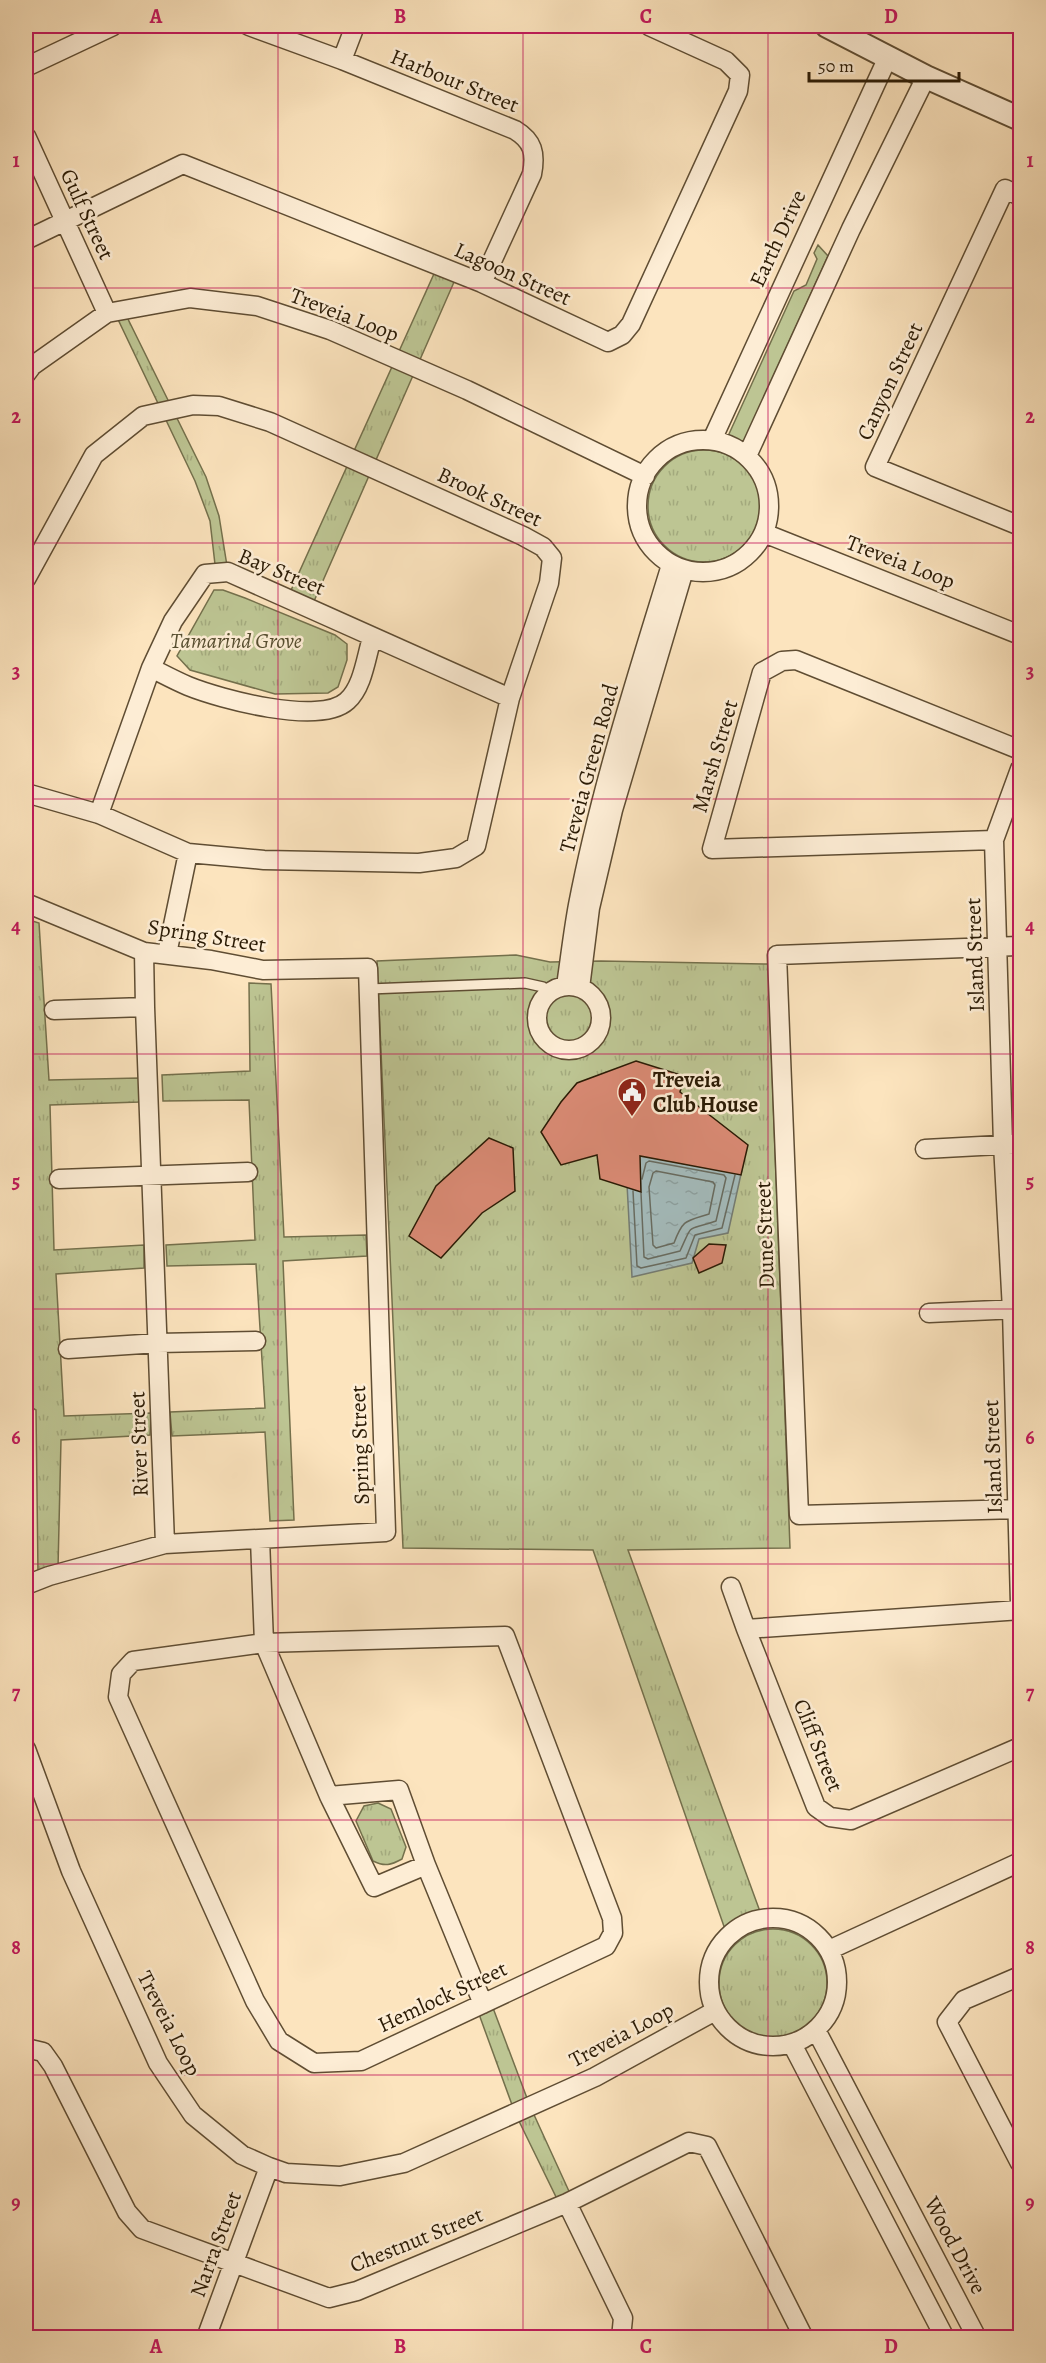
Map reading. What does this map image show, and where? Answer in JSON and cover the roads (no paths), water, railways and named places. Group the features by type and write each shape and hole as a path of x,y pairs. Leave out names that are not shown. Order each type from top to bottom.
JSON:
{"street":[{"path":"26,67 113,26"},
{"name":"Harbour Street","path":"249,26 342,60 525,136 532,146 535,157 532,174 482,283"},
{"path":"342,60 355,26"},
{"name":"Lagoon Street","path":"26,240 183,164 482,283 608,342 622,335 631,324 738,92 740,75 726,61 649,26"},
{"path":"827,26 926,77 1020,119"},
{"name":"Earth Drive","path":"712,440 888,57"},
{"path":"747,456 851,229 926,77"},
{"name":"Gulf Street","path":"26,136 107,312"},
{"name":"Canyon Street","path":"1020,196 1005,189 875,466 1020,526"},
{"name":"Treveia Loop","path":"26,374 32,366 107,312 190,298 257,306 330,330 467,390 645,476"},
{"name":"Brook Street","path":"26,579 94,455 144,416 193,405 219,406 270,422 523,536 543,547 552,558 549,583 510,698 476,846 456,858 419,863 264,860 189,853 99,814 26,794"},
{"path":"712,440 730,445 747,456 760,472 768,492 770,513 764,533 754,550 740,562 722,570 703,573 678,567 655,552 644,535 638,516 638,495 645,476 656,459 673,447 692,441 712,440"},
{"name":"Treveia Loop","path":"764,533 1020,635"},
{"name":"Treveia Green Road","path":"566,989 578,905 601,806 636,680 678,567"},
{"name":"Bay Street","path":"99,814 151,668 173,621 206,574 228,572 510,698"},
{"path":"151,668 189,687 256,707 333,710 347,701 357,687 372,638"},
{"name":"Marsh Street","path":"994,840 712,849 762,672 782,661 796,660 1020,750"},
{"name":"Island Street","path":"1020,769 994,840 998,948 1012,1144 1020,1603"},
{"path":"167,954 189,853"},
{"name":"Spring Street","path":"26,903 144,952 263,970 368,968 386,1532 165,1544 49,1576 26,1585"},
{"path":"998,948 1020,946"},
{"name":"Dune Street","path":"998,948 777,955 799,1515 1019,1509"},
{"name":"River Street","path":"144,952 165,1544"},
{"path":"54,1010 145,1007"},
{"path":"925,1149 1012,1144"},
{"path":"59,1179 248,1172"},
{"path":"929,1313 1016,1310"},
{"path":"68,1349 158,1342 256,1341"},
{"path":"260,1539 264,1643 329,1796 374,1887 426,1864"},
{"name":"Cliff Street","path":"731,1587 816,1807 830,1817 851,1820 1020,1747"},
{"path":"746,1629 1020,1610"},
{"name":"Hemlock Street","path":"506,1636 612,1918 613,1934 606,1946 362,2061 314,2063 279,2041 255,2001 118,1697 121,1674 133,1661 264,1643 506,1636"},
{"name":"Treveia Loop","path":"26,1749 71,1871 158,2063 193,2115 242,2155 269,2167 286,2173 340,2176 404,2163 595,2077 715,2011"},
{"path":"329,1796 399,1790 426,1864 483,2004"},
{"path":"829,1950 1020,1862"},
{"path":"762,1918 782,1918 800,1923 816,1934 829,1950 836,1970 836,1992 829,2012 816,2030 792,2044 777,2047 747,2042 723,2024 715,2011 709,1992 709,1972 716,1953 727,1936 743,1924 762,1918"},
{"path":"1020,1976 964,2000 948,2022 1020,2163"},
{"name":"Wood Drive","path":"816,2030 977,2337"},
{"path":"792,2044 945,2337"},
{"name":"Chestnut Street","path":"26,2048 43,2052 53,2066 127,2212 142,2229 329,2298 357,2291 567,2203 689,2142 707,2146 804,2337"},
{"name":"Narra Street","path":"206,2337 269,2167"},
{"path":"868,2190 892,2175"},
{"path":"567,2203 623,2318 621,2337"}],"lane":[{"name":"Treveia Green Road","path":"369,989 517,982 566,989"}],"water":[{"path":"637,1145 743,1165 728,1233 699,1239 692,1263 632,1277 627,1184"}],"place":[{"name":"Treveia Club House","path":"632,1118"}],"park label":[{"name":"Tamarind Grove","path":"236,640"}]}
